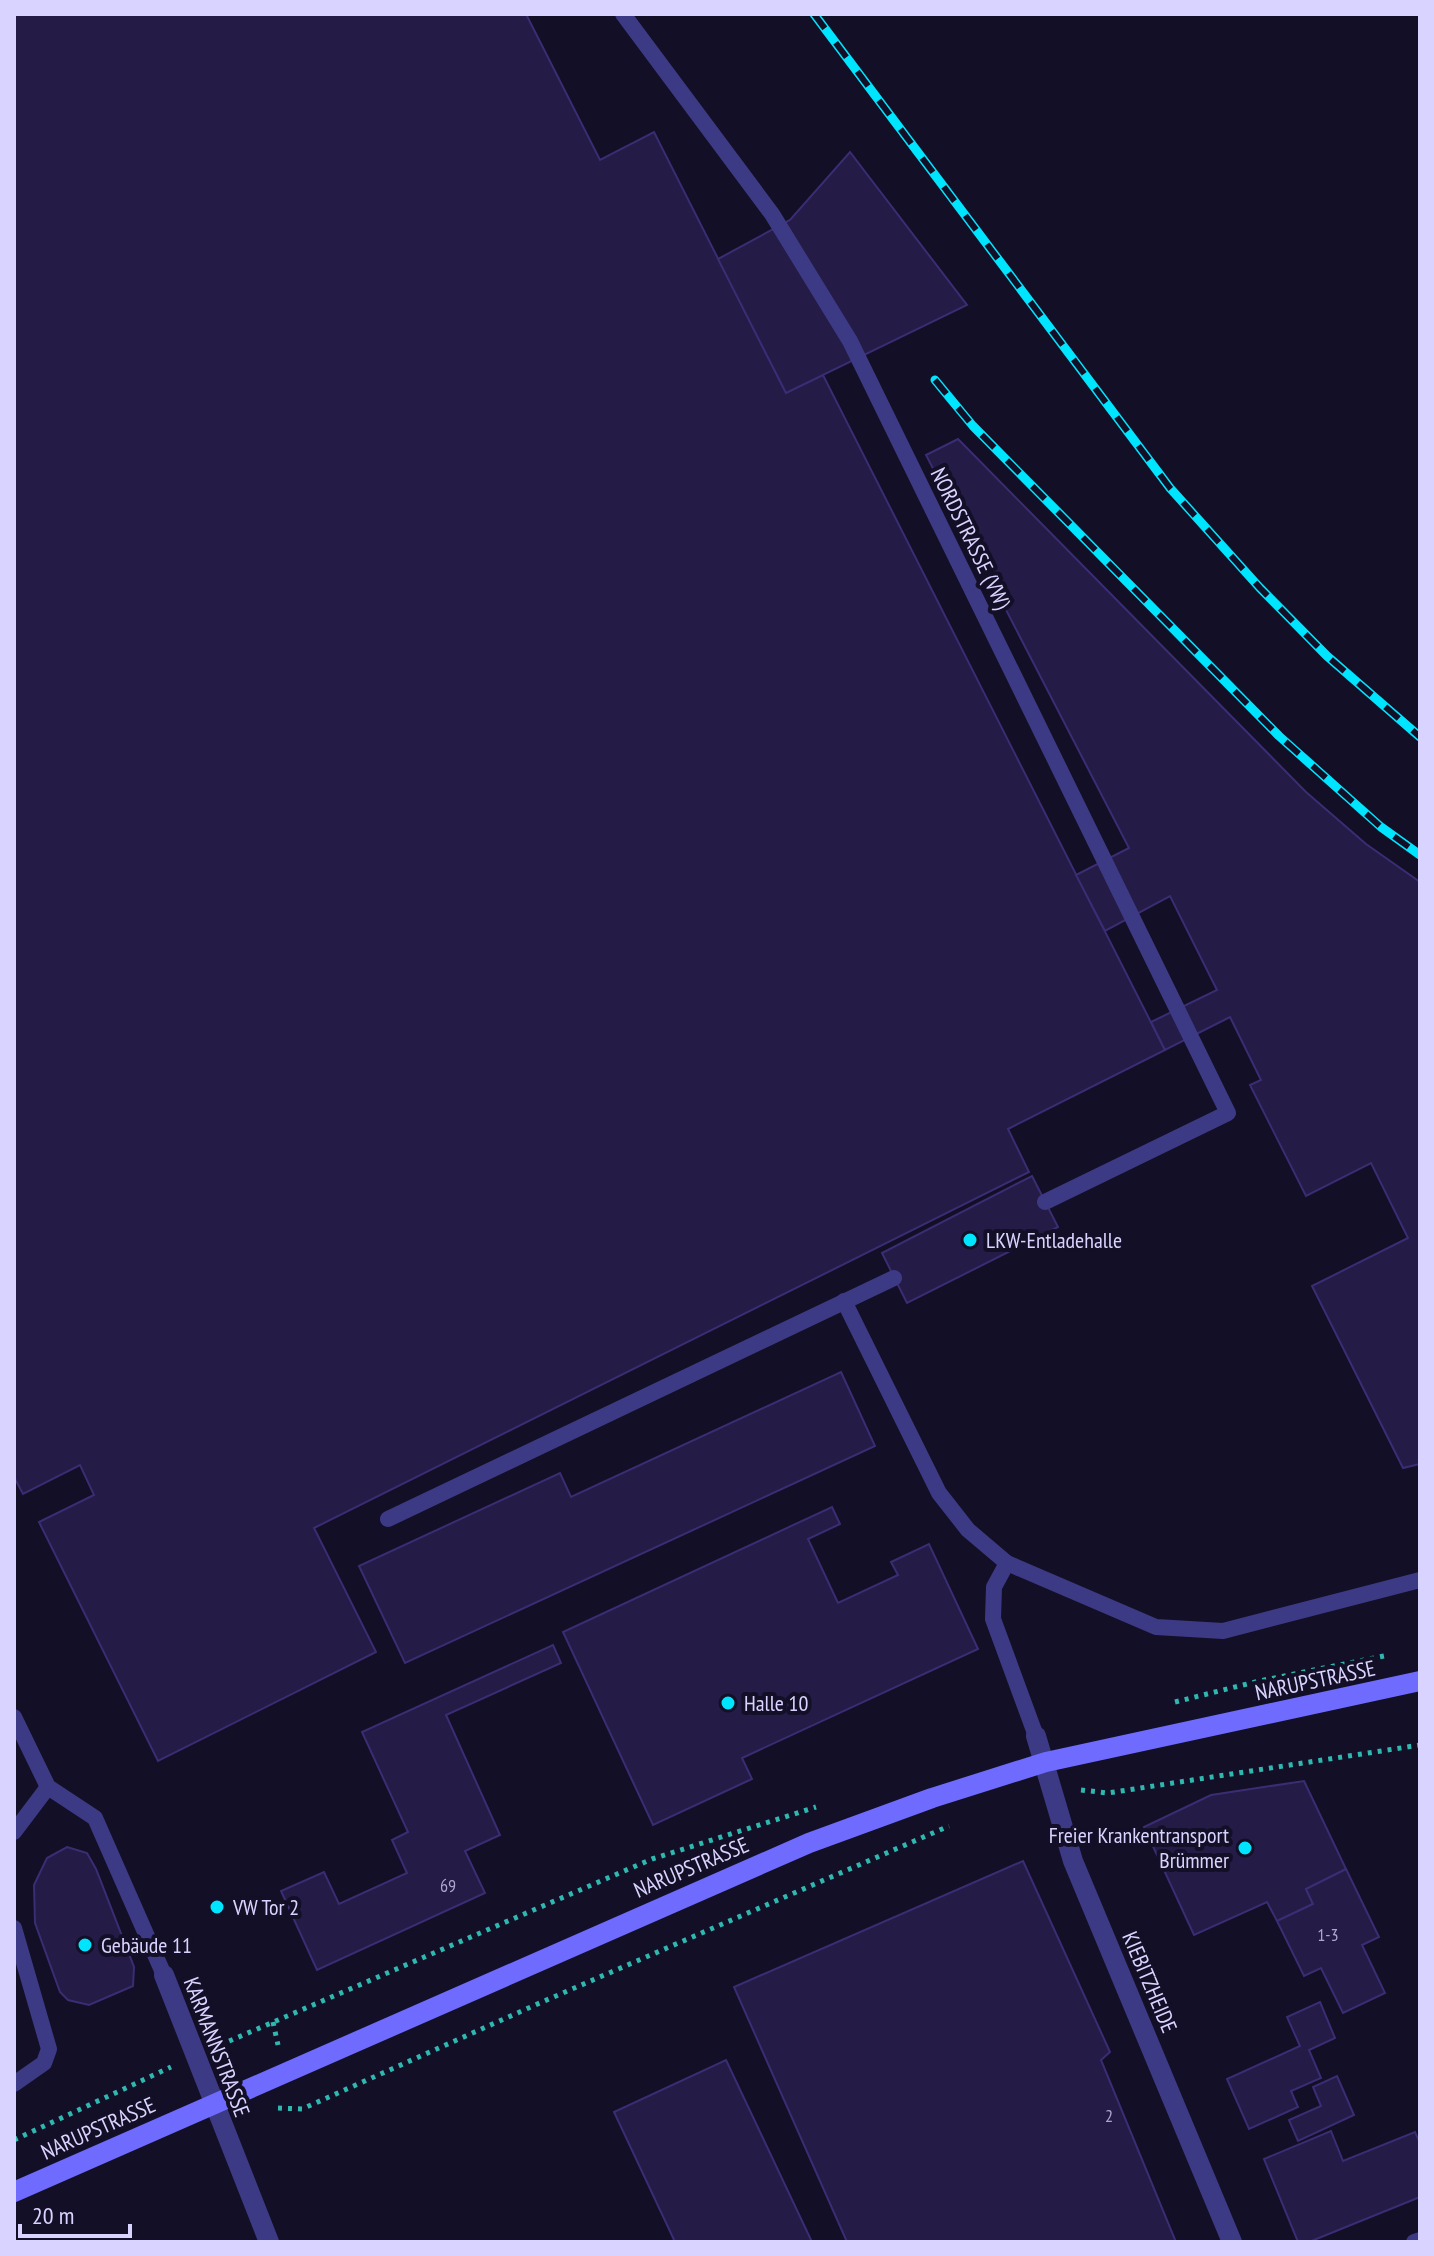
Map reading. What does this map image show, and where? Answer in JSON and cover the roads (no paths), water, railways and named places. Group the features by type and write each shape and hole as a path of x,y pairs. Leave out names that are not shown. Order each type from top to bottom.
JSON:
{"street":[{"name":"NARUPSTRASSE","path":"14,2192 809,1843 932,1798 1046,1762 1420,1681"},
{"name":"KIEBITZHEIDE","path":"1036,1736 1073,1861 1232,2242"},
{"name":"KARMANNSTRASSE","path":"164,1975 269,2242"}],"lane":[{"name":"NORDSTRASSE (VW)","path":"623,14 772,214 850,341 1228,1113 1045,1202"},
{"path":"388,1519 894,1278"},
{"path":"844,1301 939,1493 968,1530 1007,1563 1156,1627 1223,1631 1420,1580"},
{"path":"1007,1563 994,1587 993,1619 1036,1736"},
{"path":"14,1717 48,1787 14,1832"},
{"name":"KARMANNSTRASSE","path":"48,1787 95,1818 164,1975"},
{"path":"14,1928 49,2049 44,2063 14,2084"},
{"path":"14,1991 30,1983"},
{"path":"1414,2242 1420,2240"}],"railway":[{"path":"814,14 1170,488 1260,588 1327,656 1420,737"},
{"path":"935,380 973,426 1279,736 1381,827 1420,855"}],"place":[{"name":"LKW-Entladehalle","path":"970,1240"},
{"name":"Halle 10","path":"728,1703"},
{"name":"Freier Krankentransport Brümmer","path":"1245,1848"},
{"name":"VW Tor 2","path":"217,1907"},
{"name":"Gebäude 11","path":"85,1945"}]}
